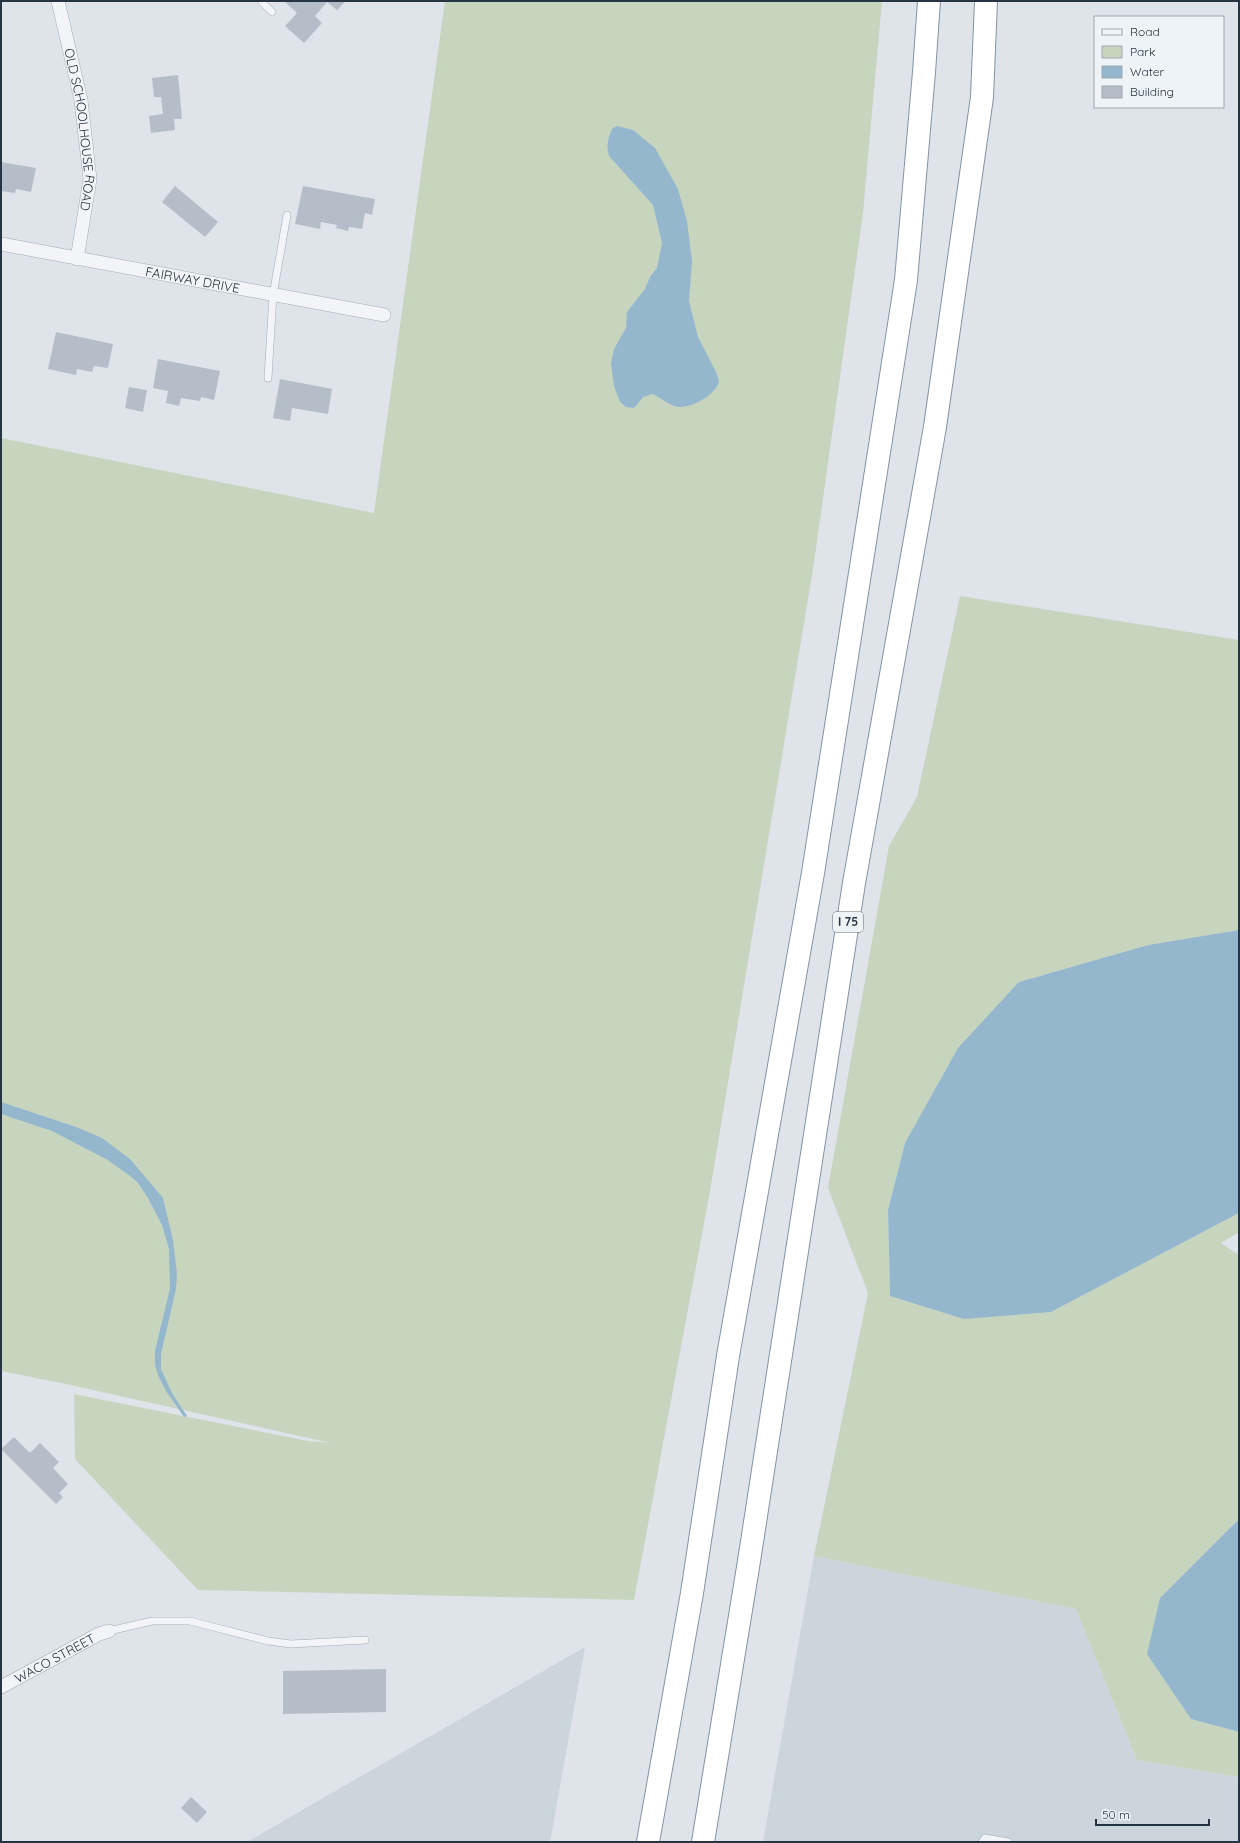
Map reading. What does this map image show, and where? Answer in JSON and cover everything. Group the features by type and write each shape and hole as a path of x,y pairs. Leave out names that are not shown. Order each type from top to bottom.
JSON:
{"highway":[{"path":"648,1842 692,1593 730,1348 814,865 906,280 929,1"},
{"name":"I 75","path":"703,1842 752,1546 854,884 936,419 982,97 986,1"}],"street":[{"name":"OLD SCHOOLHOUSE ROAD","path":"58,1 81,100 90,179 77,259"},
{"name":"FAIRWAY DRIVE","path":"1,244 384,315"},
{"name":"WACO STREET","path":"1,1687 99,1634 109,1631"}],"lane":[{"path":"261,1 272,12"},
{"path":"268,378 273,295 288,216"},
{"path":"109,1631 152,1621 190,1621 268,1641 291,1644 365,1640"},
{"path":"982,1842 985,1838 1008,1842"}],"shaded area":[{"path":"814,1556 1076,1609 1137,1760 1239,1777 1239,1842 763,1842"},
{"path":"585,1647 550,1842 247,1842"}],"green space":[{"path":"445,1 882,1 863,213 814,563 710,1191 634,1600 198,1590 75,1459 74,1394 308,1441 331,1443 1,1371 1,438 374,513"},
{"path":"960,596 1239,640 1239,930 1148,945 1019,982 905,1143 888,1210 890,1296 1051,1312 1239,1213 1239,1232 1221,1243 1239,1255 1239,1519 1160,1598 1191,1719 1239,1732 1239,1777 1137,1760 1076,1609 814,1556 868,1293 828,1188 889,846 917,797"}],"water":[{"path":"617,126 633,130 655,148 678,189 687,221 692,261 689,301 698,337 719,381 713,391 703,400 684,407 669,404 653,394 643,397 633,408 626,407 620,402 614,386 611,364 614,349 626,328 627,312 645,289 650,277 657,268 662,243 653,205 609,156 609,139 612,129"},
{"path":"1239,930 1239,1213 1051,1312 964,1319 890,1296 888,1210 905,1143 958,1048 1019,982 1148,945"},
{"path":"1,1102 76,1127 102,1138 130,1159 163,1198 173,1240 177,1274 176,1289 161,1354 161,1369 172,1393 187,1416 184,1417 166,1391 155,1365 155,1351 170,1288 169,1249 162,1225 148,1198 138,1183 106,1159 52,1131 1,1114"},
{"path":"1239,1519 1239,1732 1191,1719 1147,1654 1160,1598"}],"building":[{"path":"284,1 346,1 337,10 327,2 315,16 322,23 304,43 285,26 297,13"},
{"path":"178,75 182,119 174,119 175,130 151,133 149,116 163,114 161,97 154,97 152,78"},
{"path":"1,162 36,168 31,192 16,189 15,193 1,191"},
{"path":"175,186 218,222 205,237 162,202"},
{"path":"303,186 375,199 372,215 365,213 362,229 349,227 348,231 336,228 337,225 321,222 320,229 295,224"},
{"path":"56,332 113,344 108,368 94,366 92,372 77,369 76,375 48,369"},
{"path":"158,359 220,371 214,400 201,397 200,401 181,398 179,406 166,403 168,391 153,388"},
{"path":"280,379 332,389 328,414 292,408 290,421 273,418"},
{"path":"129,387 147,390 143,412 125,408"},
{"path":"14,1437 30,1453 40,1443 59,1462 53,1468 68,1484 59,1493 63,1497 56,1504 1,1449"},
{"path":"386,1669 386,1712 283,1714 283,1671"},
{"path":"191,1797 207,1812 197,1823 181,1808"}]}
